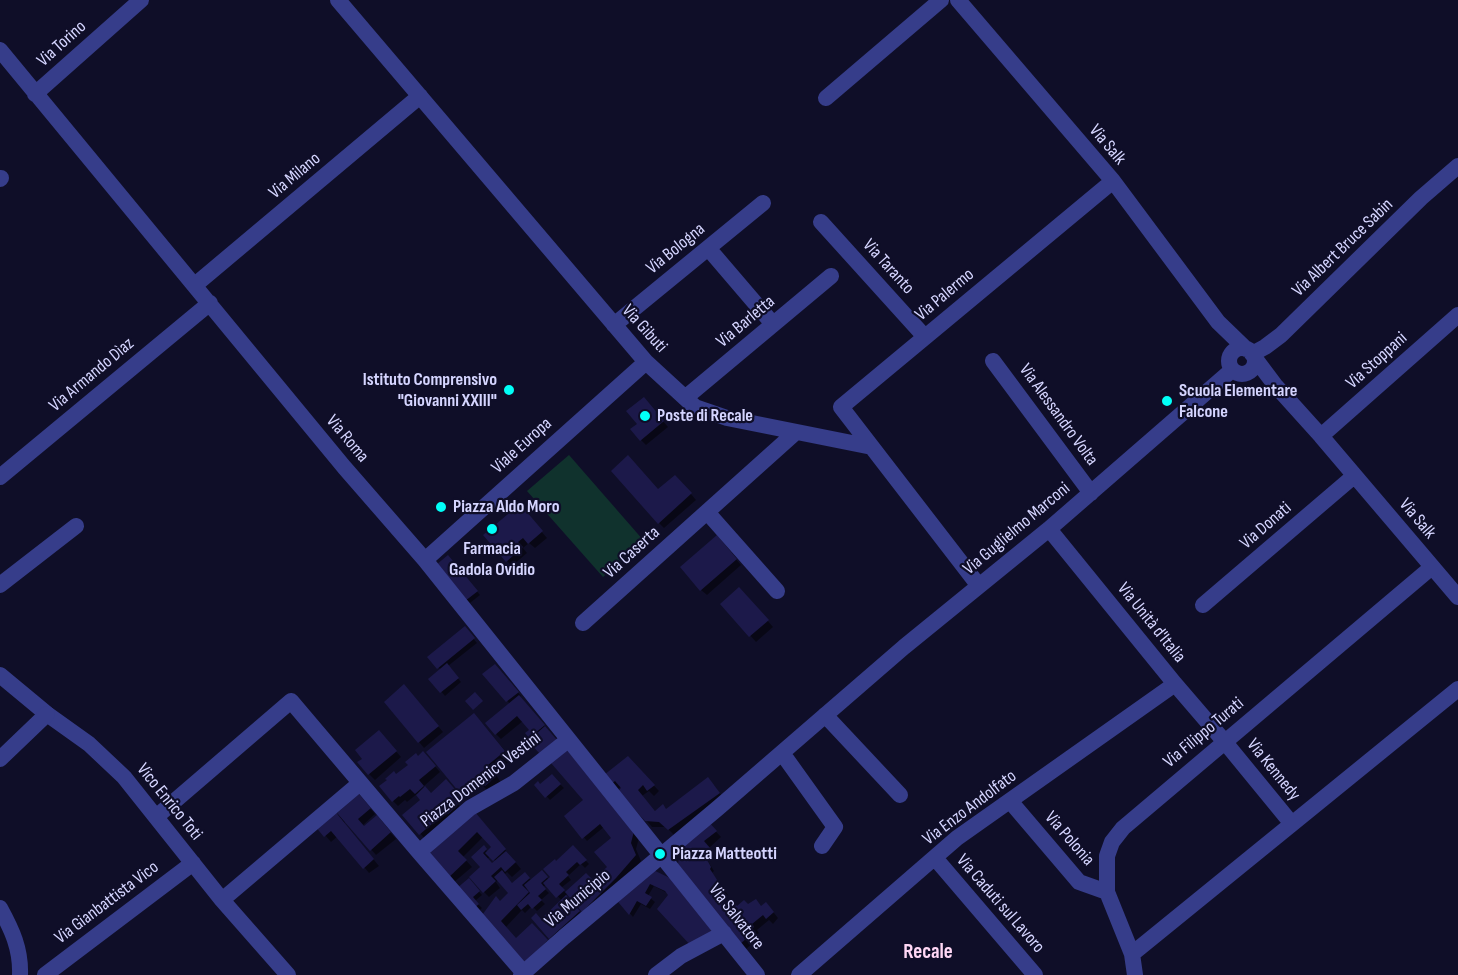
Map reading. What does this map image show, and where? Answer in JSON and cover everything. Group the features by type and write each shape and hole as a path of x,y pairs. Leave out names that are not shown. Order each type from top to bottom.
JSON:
{"street":[{"name":"Via Torino","path":"35,94 141,0"},
{"name":"Via Gibuti","path":"338,0 646,362 695,407 728,418 872,447"},
{"path":"826,98 941,0"},
{"name":"Via Salk","path":"958,0 1113,181 1218,322 1251,353 1275,385 1458,597"},
{"name":"Via Roma","path":"0,50 344,467 425,560 662,854"},
{"name":"Via Milano","path":"195,285 420,96"},
{"name":"Via Albert Bruce Sabin","path":"1251,353 1265,347 1281,335 1421,198 1458,166"},
{"name":"Via Palermo","path":"872,447 842,407 1113,181"},
{"name":"Via Bologna","path":"614,325 763,203"},
{"name":"Via Taranto","path":"821,222 925,337"},
{"path":"708,248 773,324"},
{"name":"Via Barletta","path":"685,398 831,276"},
{"name":"Via Armando Dìaz","path":"0,477 210,303"},
{"name":"Via Stoppani","path":"1321,436 1458,315"},
{"name":"Via Salk","path":"1218,322 1234,367"},
{"path":"1242,348 1251,353 1254,365 1249,372 1234,367 1234,351 1242,348"},
{"name":"Via Alessandro Volta","path":"993,361 1090,493"},
{"name":"Viale Europa","path":"425,560 646,362"},
{"path":"1234,367 1275,385"},
{"name":"Via Guglielmo Marconi","path":"662,854 904,647 1049,529 1234,367"},
{"name":"Via Caserta","path":"583,623 796,432"},
{"path":"872,447 979,586"},
{"name":"Via Donati","path":"1203,605 1354,476"},
{"path":"707,512 777,591"},
{"path":"0,585 76,526"},
{"name":"Via Unità d'Italia","path":"1049,529 1224,741"},
{"name":"Via Filippo Turati","path":"1135,975 1132,954 1107,892 1107,856 1112,842 1123,828 1224,741 1432,567"},
{"name":"Vico Enrico Toti","path":"0,675 47,714 89,744 117,770 222,900 288,975"},
{"name":"Via Enzo Andolfato","path":"799,975 957,838 1175,684"},
{"path":"1132,954 1458,689"},
{"path":"156,817 291,701 522,974"},
{"path":"0,759 47,714"},
{"path":"825,716 900,795"},
{"name":"Piazza Domenico Vestini","path":"419,852 470,808 514,783 568,740"},
{"name":"Via Kennedy","path":"1224,741 1292,824"},
{"path":"782,753 835,827 822,846"},
{"path":"222,900 360,783"},
{"name":"Via Polonia","path":"1010,801 1078,882 1107,892"},
{"name":"Via Salvatore","path":"662,854 758,975"},
{"name":"Via Municipio","path":"522,974 662,854"},
{"name":"Via Caduti sul Lavoro","path":"935,858 1035,975"},
{"name":"Via Gianbattista Vico","path":"45,975 193,863"},
{"path":"0,908 17,945 20,975"},
{"path":"656,975 681,956 724,933"}],"green space":[{"path":"569,455 644,541 603,577 527,491"}],"building":[{"name":"Poste di Recale","path":"644,397 664,421 640,441 630,429 637,424 626,411"},
{"path":"628,455 658,489 675,475 692,493 658,524 611,471"},
{"path":"520,504 543,531 528,544 523,538 518,542 523,547 506,562 483,535"},
{"path":"717,535 737,559 700,591 680,567"},
{"path":"448,555 478,591 465,601 436,565"},
{"path":"739,587 769,620 749,637 720,604"},
{"path":"465,626 475,638 437,669 427,657"},
{"path":"447,663 459,678 440,693 428,679"},
{"path":"495,664 519,692 506,702 482,674"},
{"path":"404,684 439,726 418,743 384,702"},
{"path":"475,692 483,701 473,710 465,701"},
{"path":"519,695 545,725 529,738 525,733 529,730 517,716 495,735 485,723"},
{"path":"474,713 505,751 488,765 494,775 490,782 485,786 474,779 459,792 426,752"},
{"path":"545,726 557,740 540,754 528,741"},
{"path":"379,730 397,751 368,775 357,762 362,759 355,750"},
{"path":"567,750 634,831 631,843 636,855 582,912 565,892 586,873 593,880 607,867 594,852 611,838 600,824 582,839 564,816 583,800 551,763"},
{"path":"423,751 436,766 419,780 424,786 415,794 410,789 392,802 379,786 394,771 396,774 408,765 405,762 416,753 418,756"},
{"path":"628,756 655,785 647,791 643,785 638,790 655,811 663,804 666,809 708,777 720,793 668,830 659,822 645,821 618,791 621,788 615,781 611,784 604,775"},
{"path":"552,774 561,784 545,798 534,785 538,781 540,784"},
{"path":"446,779 459,794 453,798 458,803 457,806 448,814 446,812 419,835 402,815 420,800 416,795 425,786 431,793"},
{"path":"359,794 371,808 358,819 364,826 377,815 391,832 370,851 337,813"},
{"path":"334,810 374,859 363,869 331,831 324,837 315,826"},
{"path":"475,812 506,849 493,861 485,853 491,847 477,832 458,851 467,860 447,879 427,856"},
{"path":"708,821 717,831 704,841 710,848 704,854 710,869 723,889 718,893 728,909 744,900 748,904 756,899 761,906 766,902 774,912 766,919 763,915 752,924 754,927 745,934 748,937 739,945 678,864 682,842"},
{"path":"484,845 487,849 483,853 492,863 506,851 516,862 505,872 501,867 491,876 496,881 483,893 469,877 480,867 471,857"},
{"path":"573,845 587,860 580,865 577,862 566,872 569,875 559,884 565,890 556,898 543,883 550,877 543,869 555,859 556,861"},
{"path":"649,868 672,879 715,930 692,947 657,909 668,895 665,891 650,884 645,893 652,897 646,906 637,901 629,915 614,897"},
{"path":"502,870 512,883 525,872 530,878 522,885 529,892 501,921 516,938 532,923 548,940 522,966 480,918 496,896 500,901 508,893 494,877"},
{"path":"542,870 548,877 541,883 546,889 538,896 542,900 532,909 528,904 521,910 517,905 530,893 524,885"},
{"path":"469,878 480,891 473,897 479,904 473,909 456,889"},
{"path":"566,895 580,911 549,939 531,918 536,913 541,919"}],"place":[{"name":"Istituto Comprensivo \"Giovanni XXIII\"","path":"509,390"},
{"name":"Scuola Elementare Falcone","path":"1167,401"},
{"name":"Poste di Recale","path":"645,416"},
{"name":"Piazza Aldo Moro","path":"441,507"},
{"name":"Farmacia Gadola Ovidio","path":"492,529"},
{"name":"Piazza Matteotti","path":"660,854"}],"district":[{"name":"Recale","path":"928,953"}]}
